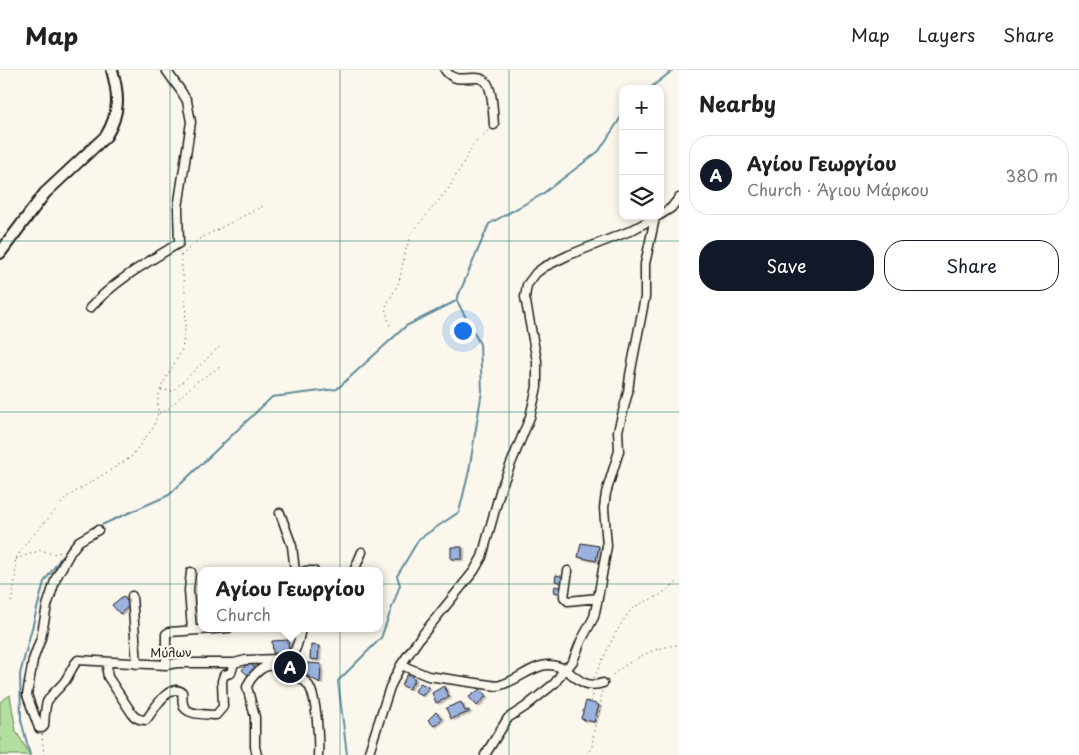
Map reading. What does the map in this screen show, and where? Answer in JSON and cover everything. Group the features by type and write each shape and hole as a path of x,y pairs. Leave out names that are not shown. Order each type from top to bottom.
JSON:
{"main road":[{"path":"0,253 45,193 106,136 111,128 117,112 118,102 118,92 112,70"}],"street":[{"path":"90,308 104,293 124,278 179,243 178,208 191,122 186,101 166,70"},
{"path":"445,70 455,78 474,75 482,77 489,88 494,126"},
{"path":"664,213 679,198"},
{"path":"368,755 390,687 401,665 419,639 478,565 482,557 501,488 530,417 535,397 537,369 536,350 525,297 530,280 536,272 553,263 652,220"},
{"path":"563,668 569,666 573,661 594,617 598,598 607,546 604,508 606,493 619,451 618,431 628,392 645,297 645,264 657,220"},
{"path":"280,513 292,546 295,567"},
{"path":"42,728 36,722 27,695 33,660 41,638 47,606 56,578 71,551 79,542 98,530"},
{"path":"356,567 362,552"},
{"path":"568,571 564,597 568,601 598,598"},
{"path":"191,572 189,590 192,630"},
{"path":"132,596 137,664"},
{"path":"166,665 166,634 169,632 198,630"},
{"path":"278,668 279,659 288,658 295,652 300,632"},
{"path":"259,672 264,659"},
{"name":"Μύλων","path":"42,728 44,726 45,704 48,698 64,682 70,669 78,660 166,665 177,663 234,663 246,660 279,659"},
{"path":"108,663 106,671 108,677 137,719 146,720 165,696 174,690 182,692 182,702 186,710 216,715 223,708 222,681 224,675 231,673 234,663"},
{"path":"401,665 428,676 497,686 507,684 547,665 563,668 584,684 597,685"},
{"path":"257,755 255,747 255,717 247,687 253,676 268,666 278,668 304,680 311,690 318,733 318,755"},
{"path":"485,755 508,718 555,683 563,668"}],"path":[{"path":"390,324 385,308 399,282 406,248 413,231 449,188 474,144 494,126"},
{"path":"180,256 199,239 263,206"},
{"path":"11,602 15,560 27,542 67,497 130,458 153,428 158,413 160,390 182,350 185,329 186,299 179,243"},
{"path":"160,390 173,392 219,347"},
{"path":"158,413 168,409 196,382 220,367"},
{"path":"15,560 41,550 52,554 71,551"},
{"path":"591,701 614,636 628,613 636,606 660,595 679,581"},
{"path":"597,685 634,659 668,646 679,645"},
{"path":"587,755 592,746 595,724 600,710 597,685"},
{"path":"42,728 44,755"}],"green space":[{"path":"10,695 16,731 30,755 0,755 0,702"}],"building":[{"path":"581,543 599,546 596,561 578,557"},
{"path":"451,547 462,547 462,559 451,559"},
{"path":"556,575 565,577 564,583 555,581"},
{"path":"555,586 564,588 563,594 554,592"},
{"path":"123,596 130,605 120,614 112,605"},
{"path":"288,640 289,653 273,653 272,641"},
{"path":"311,645 319,646 318,660 310,659"},
{"path":"249,662 256,669 250,677 242,670"},
{"path":"283,662 297,663 297,669 283,669"},
{"path":"307,663 321,664 320,683 306,675"},
{"path":"408,674 415,679 409,689 401,685"},
{"path":"420,683 429,687 422,696 415,691"},
{"path":"444,686 449,697 436,703 432,693"},
{"path":"480,689 486,696 477,706 469,697"},
{"path":"586,701 599,705 594,722 581,719"},
{"path":"461,702 465,711 469,710 469,712 451,719 446,708"},
{"path":"436,712 442,719 434,726 428,720"}],"waterway":[{"path":"654,85 673,70"},
{"path":"97,527 169,495 272,397 337,389 406,326 456,301 489,224 541,195 599,151 619,120"},
{"path":"347,755 338,681 381,638 400,585 397,576 419,539 459,512 469,471 482,391 480,344 457,301"},
{"path":"30,755 21,720 20,674 44,582 69,546 73,544"}],"place":[{"name":"Αγίου Γεωργίου","path":"290,667"}]}
